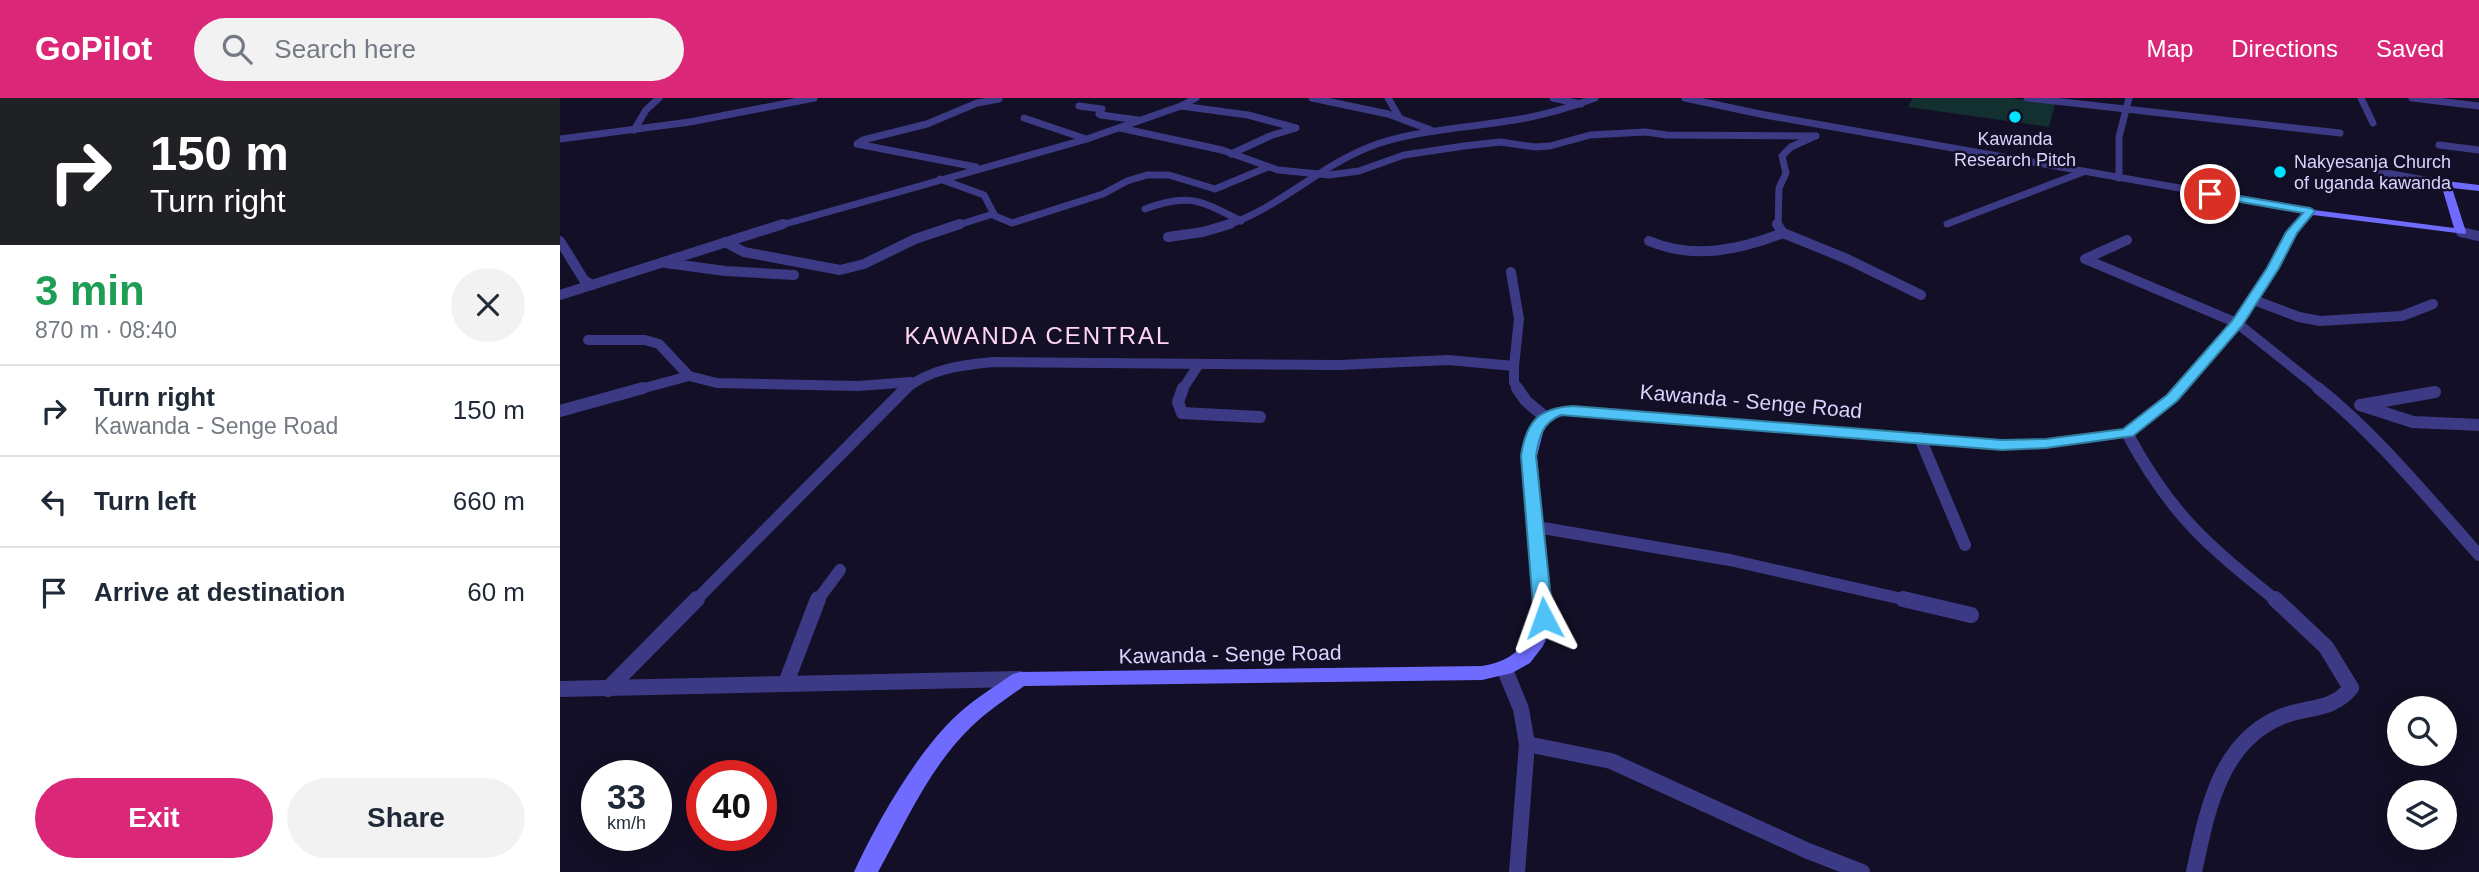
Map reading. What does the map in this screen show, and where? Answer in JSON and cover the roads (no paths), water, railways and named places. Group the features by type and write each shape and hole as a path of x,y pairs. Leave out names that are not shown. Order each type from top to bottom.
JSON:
{"street":[{"path":"634,130 646,110 659,98"},
{"path":"560,139 736,114 788,100 814,98"},
{"path":"560,295 725,242 1087,139 1181,106 1196,98"},
{"path":"1312,98 1399,117 1431,130"},
{"path":"1388,98 1399,117"},
{"path":"1553,98 1582,104"},
{"path":"1168,237 1241,221 1270,208 1316,174 1353,153 1431,130 1531,118 1595,98"},
{"path":"1685,98 2083,172 2310,211 2479,236"},
{"path":"2027,98 2123,113 2340,133"},
{"path":"2119,178 2117,163 2123,113 2129,98"},
{"path":"2361,98 2373,123"},
{"path":"2412,98 2477,103"},
{"path":"980,168 857,144 927,124 977,103 999,99"},
{"path":"1079,106 1102,108 1099,114 1101,115 1142,120"},
{"path":"1181,106 1248,116 1296,128 1270,136 1231,154"},
{"path":"1024,118 1087,139"},
{"path":"1120,128 1231,154 1268,167 1316,174 1352,173 1405,155 1464,146 1500,142 1550,146 1590,135 1645,132 1667,135 1816,136"},
{"path":"1847,129 1816,136 1791,147 1782,156 1786,173 1779,188 1777,225 1783,233 1838,254 1921,295"},
{"path":"2439,145 2479,150"},
{"path":"725,242 744,252 840,270 864,264 915,239 993,214 1009,222 1019,223 1103,194 1127,181 1147,175 1169,175 1215,188 1268,167"},
{"path":"1947,225 2083,172"},
{"path":"2381,172 2479,188"},
{"path":"940,179 982,194 989,200 993,214"},
{"path":"2446,184 2461,232"},
{"path":"1145,209 1169,199 1180,198 1220,210 1241,221"},
{"path":"2194,872 2208,808 2220,775 2234,751 2257,729 2284,716 2328,707 2343,700 2351,688 2343,668 2320,642 2278,602 2213,550 2169,506 2127,433 2172,398 2237,323 2254,300 2292,232 2310,211"},
{"path":"1649,241 1670,250 1687,252 1755,243 1783,233"},
{"path":"2127,240 2085,259 2237,323 2339,405 2416,484 2479,555"},
{"path":"560,241 584,280 592,285"},
{"path":"662,263 725,271 794,275"},
{"path":"1511,272 1518,304 1520,333 1512,373 1520,396 1545,416 1532,435 1529,456 1544,618 1536,644 1523,659 1505,670 1521,709 1527,744 1517,872"},
{"path":"2254,300 2299,317 2320,321 2402,316 2433,304"},
{"path":"588,340 645,341 659,344 689,376"},
{"path":"608,690 912,382 929,373 960,365 993,362 1338,365 1448,358 1514,366"},
{"path":"1199,364 1177,401 1182,413 1260,417"},
{"path":"560,411 689,376 717,383 858,386 912,382"},
{"path":"2339,405 2360,405 2435,392"},
{"path":"2360,405 2413,422 2479,425"},
{"name":"Kawanda - Senge Road","path":"1545,416 1573,410 2002,445 2046,443 2127,433"},
{"path":"1920,438 1965,545"},
{"path":"1537,527 1730,560 1972,615"},
{"path":"786,683 820,595 840,570"},
{"name":"Kawanda - Senge Road","path":"1020,679 1482,673 1505,670"},
{"path":"560,689 1020,679"},
{"path":"866,872 924,769 957,728 986,701 1020,679"},
{"path":"1527,744 1611,761 1808,851 1862,872"}],"place":[{"name":"Kawanda Research Pitch","path":"2015,117"},
{"name":"Nakyesanja Church of uganda kawanda","path":"2280,172"}],"district":[{"name":"KAWANDA CENTRAL","path":"1038,335"}]}
